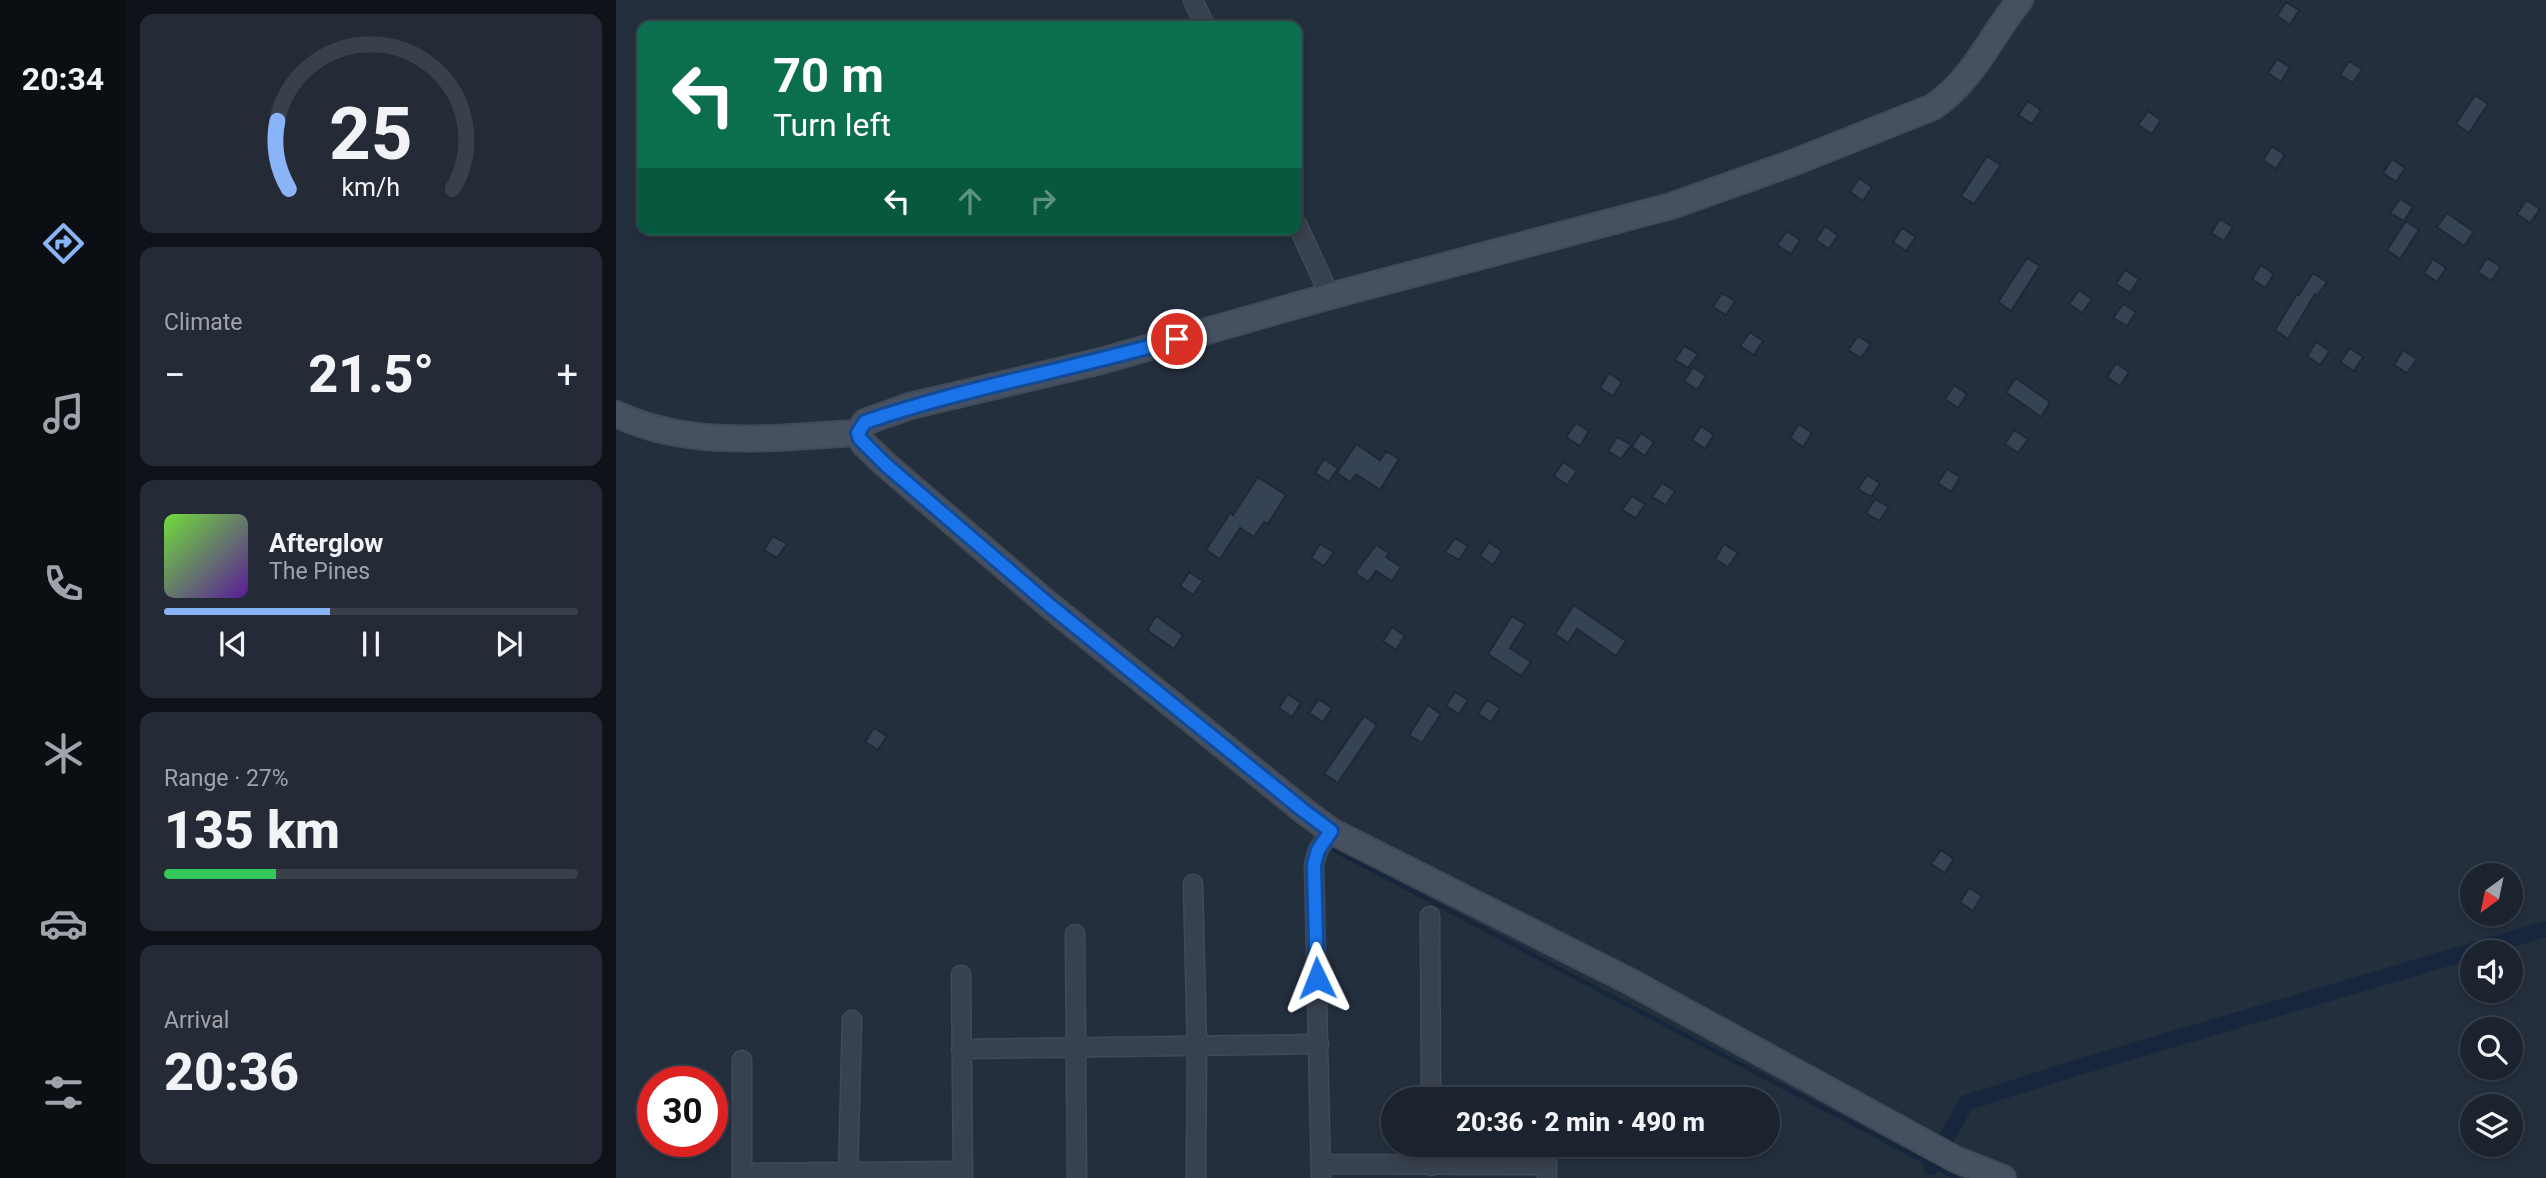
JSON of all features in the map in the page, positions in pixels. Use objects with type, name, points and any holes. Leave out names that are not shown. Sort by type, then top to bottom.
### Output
[{"type":"main road","points":[[858,433],[865,422],[911,406],[1101,361],[1330,296],[1671,206],[1772,171],[1933,107],[1953,94],[2020,0]]},
{"type":"main road","points":[[616,414],[673,432],[731,440],[858,433]]},
{"type":"main road","points":[[858,433],[864,444],[886,465],[1048,604],[1304,811],[1325,839],[1629,981],[1955,1159],[2003,1178]]},
{"type":"street","points":[[1193,0],[1203,21]]},
{"type":"street","points":[[1302,235],[1330,296]]},
{"type":"street","points":[[1325,839],[1314,865],[1321,1171],[1431,1166],[1547,1172]]},
{"type":"street","points":[[1193,884],[1197,1048],[1196,1178]]},
{"type":"street","points":[[1430,916],[1431,1087]]},
{"type":"street","points":[[1075,934],[1077,1178]]},
{"type":"street","points":[[742,1060],[742,1176],[963,1174],[961,975]]},
{"type":"street","points":[[848,1174],[852,1020]]},
{"type":"street","points":[[961,1049],[1197,1048],[1319,1044]]},
{"type":"street","points":[[1431,1157],[1431,1166]]},
{"type":"building","points":[[2286,2],[2299,10],[2290,25],[2277,16]]},
{"type":"building","points":[[2277,59],[2290,67],[2281,82],[2268,73]]},
{"type":"building","points":[[2349,61],[2362,69],[2353,83],[2340,75]]},
{"type":"building","points":[[2475,95],[2488,104],[2469,133],[2456,124]]},
{"type":"building","points":[[2028,101],[2041,110],[2032,124],[2018,115]]},
{"type":"building","points":[[2148,111],[2161,120],[2152,134],[2138,125]]},
{"type":"building","points":[[2272,146],[2285,155],[2276,169],[2263,160]]},
{"type":"building","points":[[1987,156],[2001,165],[1974,204],[1961,196]]},
{"type":"building","points":[[2392,159],[2405,168],[2396,182],[2383,173]]},
{"type":"building","points":[[1859,178],[1872,187],[1863,201],[1850,192]]},
{"type":"building","points":[[2400,199],[2413,207],[2404,221],[2390,213]]},
{"type":"building","points":[[2526,200],[2540,209],[2530,223],[2517,214]]},
{"type":"building","points":[[2447,213],[2474,232],[2464,246],[2437,227]]},
{"type":"building","points":[[2220,219],[2233,227],[2224,241],[2211,233]]},
{"type":"building","points":[[2406,221],[2419,230],[2400,259],[2387,250]]},
{"type":"building","points":[[1825,226],[1838,235],[1829,249],[1816,240]]},
{"type":"building","points":[[1902,228],[1916,237],[1906,251],[1893,242]]},
{"type":"building","points":[[1787,231],[1800,240],[1791,254],[1777,245]]},
{"type":"building","points":[[2027,258],[2040,266],[2011,311],[1998,302]]},
{"type":"building","points":[[2487,258],[2501,267],[2491,281],[2478,272]]},
{"type":"building","points":[[2433,259],[2446,268],[2437,282],[2424,273]]},
{"type":"building","points":[[2261,265],[2274,274],[2265,288],[2252,279]]},
{"type":"building","points":[[2125,270],[2139,279],[2130,293],[2116,284]]},
{"type":"building","points":[[2313,273],[2327,282],[2317,296],[2315,294],[2288,339],[2275,330]]},
{"type":"building","points":[[2079,290],[2092,299],[2082,313],[2069,304]]},
{"type":"building","points":[[1722,293],[1735,301],[1726,315],[1713,307]]},
{"type":"building","points":[[2123,304],[2136,312],[2127,326],[2113,318]]},
{"type":"building","points":[[1750,332],[1763,341],[1754,355],[1740,346]]},
{"type":"building","points":[[1858,336],[1871,344],[1861,358],[1848,350]]},
{"type":"building","points":[[2316,342],[2330,351],[2320,365],[2307,356]]},
{"type":"building","points":[[1684,346],[1698,354],[1688,368],[1675,360]]},
{"type":"building","points":[[2350,348],[2363,357],[2354,371],[2340,362]]},
{"type":"building","points":[[2403,350],[2417,359],[2407,373],[2394,365]]},
{"type":"building","points":[[2116,363],[2129,372],[2120,386],[2107,377]]},
{"type":"building","points":[[1693,367],[1706,376],[1697,390],[1684,381]]},
{"type":"building","points":[[1609,373],[1622,382],[1613,396],[1600,388]]},
{"type":"building","points":[[2016,378],[2050,402],[2041,417],[2006,392]]},
{"type":"building","points":[[1954,385],[1967,394],[1958,408],[1945,399]]},
{"type":"building","points":[[1576,423],[1589,431],[1580,446],[1566,437]]},
{"type":"building","points":[[1799,424],[1812,433],[1803,447],[1790,438]]},
{"type":"building","points":[[1701,426],[1714,435],[1705,449],[1692,440]]},
{"type":"building","points":[[2014,430],[2028,439],[2018,453],[2005,444]]},
{"type":"building","points":[[1641,433],[1654,442],[1645,456],[1632,447]]},
{"type":"building","points":[[1617,437],[1631,445],[1621,459],[1608,451]]},
{"type":"building","points":[[1356,444],[1380,460],[1386,451],[1399,459],[1380,490],[1356,474],[1350,482],[1337,473]]},
{"type":"building","points":[[1324,459],[1338,468],[1329,482],[1315,473]]},
{"type":"building","points":[[1563,462],[1577,471],[1567,485],[1554,476]]},
{"type":"building","points":[[1947,469],[1960,477],[1951,492],[1938,483]]},
{"type":"building","points":[[1867,475],[1880,483],[1871,497],[1858,489]]},
{"type":"building","points":[[1258,477],[1286,495],[1268,524],[1264,522],[1254,537],[1240,528],[1220,559],[1206,550]]},
{"type":"building","points":[[1662,483],[1675,491],[1666,505],[1652,497]]},
{"type":"building","points":[[1632,496],[1645,504],[1636,518],[1622,510]]},
{"type":"building","points":[[1875,499],[1889,507],[1879,521],[1866,513]]},
{"type":"building","points":[[773,536],[787,544],[777,558],[764,550]]},
{"type":"building","points":[[1455,538],[1468,546],[1459,560],[1445,552]]},
{"type":"building","points":[[1489,542],[1502,551],[1493,565],[1480,556]]},
{"type":"building","points":[[1320,544],[1334,552],[1324,566],[1311,558]]},
{"type":"building","points":[[1724,544],[1738,553],[1728,567],[1715,559]]},
{"type":"building","points":[[1376,545],[1389,553],[1386,557],[1401,567],[1392,581],[1376,571],[1368,582],[1355,573]]},
{"type":"building","points":[[1189,572],[1203,581],[1193,595],[1180,586]]},
{"type":"building","points":[[1574,605],[1626,641],[1616,656],[1577,629],[1568,643],[1555,634]]},
{"type":"building","points":[[1156,616],[1183,635],[1174,649],[1147,630]]},
{"type":"building","points":[[1512,616],[1525,624],[1510,648],[1531,662],[1521,676],[1488,654]]},
{"type":"building","points":[[1392,627],[1405,636],[1396,650],[1383,641]]},
{"type":"building","points":[[1455,692],[1468,700],[1459,714],[1446,706]]},
{"type":"building","points":[[1288,694],[1301,703],[1292,717],[1279,708]]},
{"type":"building","points":[[1319,699],[1332,708],[1323,722],[1309,713]]},
{"type":"building","points":[[1487,700],[1500,708],[1491,722],[1478,714]]},
{"type":"building","points":[[1428,705],[1441,714],[1422,743],[1409,735]]},
{"type":"building","points":[[1364,716],[1377,725],[1338,783],[1324,774]]},
{"type":"building","points":[[874,728],[887,736],[878,750],[865,742]]},
{"type":"building","points":[[1941,850],[1954,859],[1945,873],[1931,864]]},
{"type":"building","points":[[1969,888],[1982,896],[1973,911],[1960,902]]},
{"type":"waterway","points":[[1334,850],[1956,1178]]},
{"type":"waterway","points":[[1931,1167],[1966,1103],[2072,1069],[2546,929]]},
{"type":"route","points":[[1177,339],[1101,361],[911,406],[865,422],[858,433],[864,444],[886,465],[1048,604],[1331,831],[1318,850],[1314,865],[1317,978]]}]
